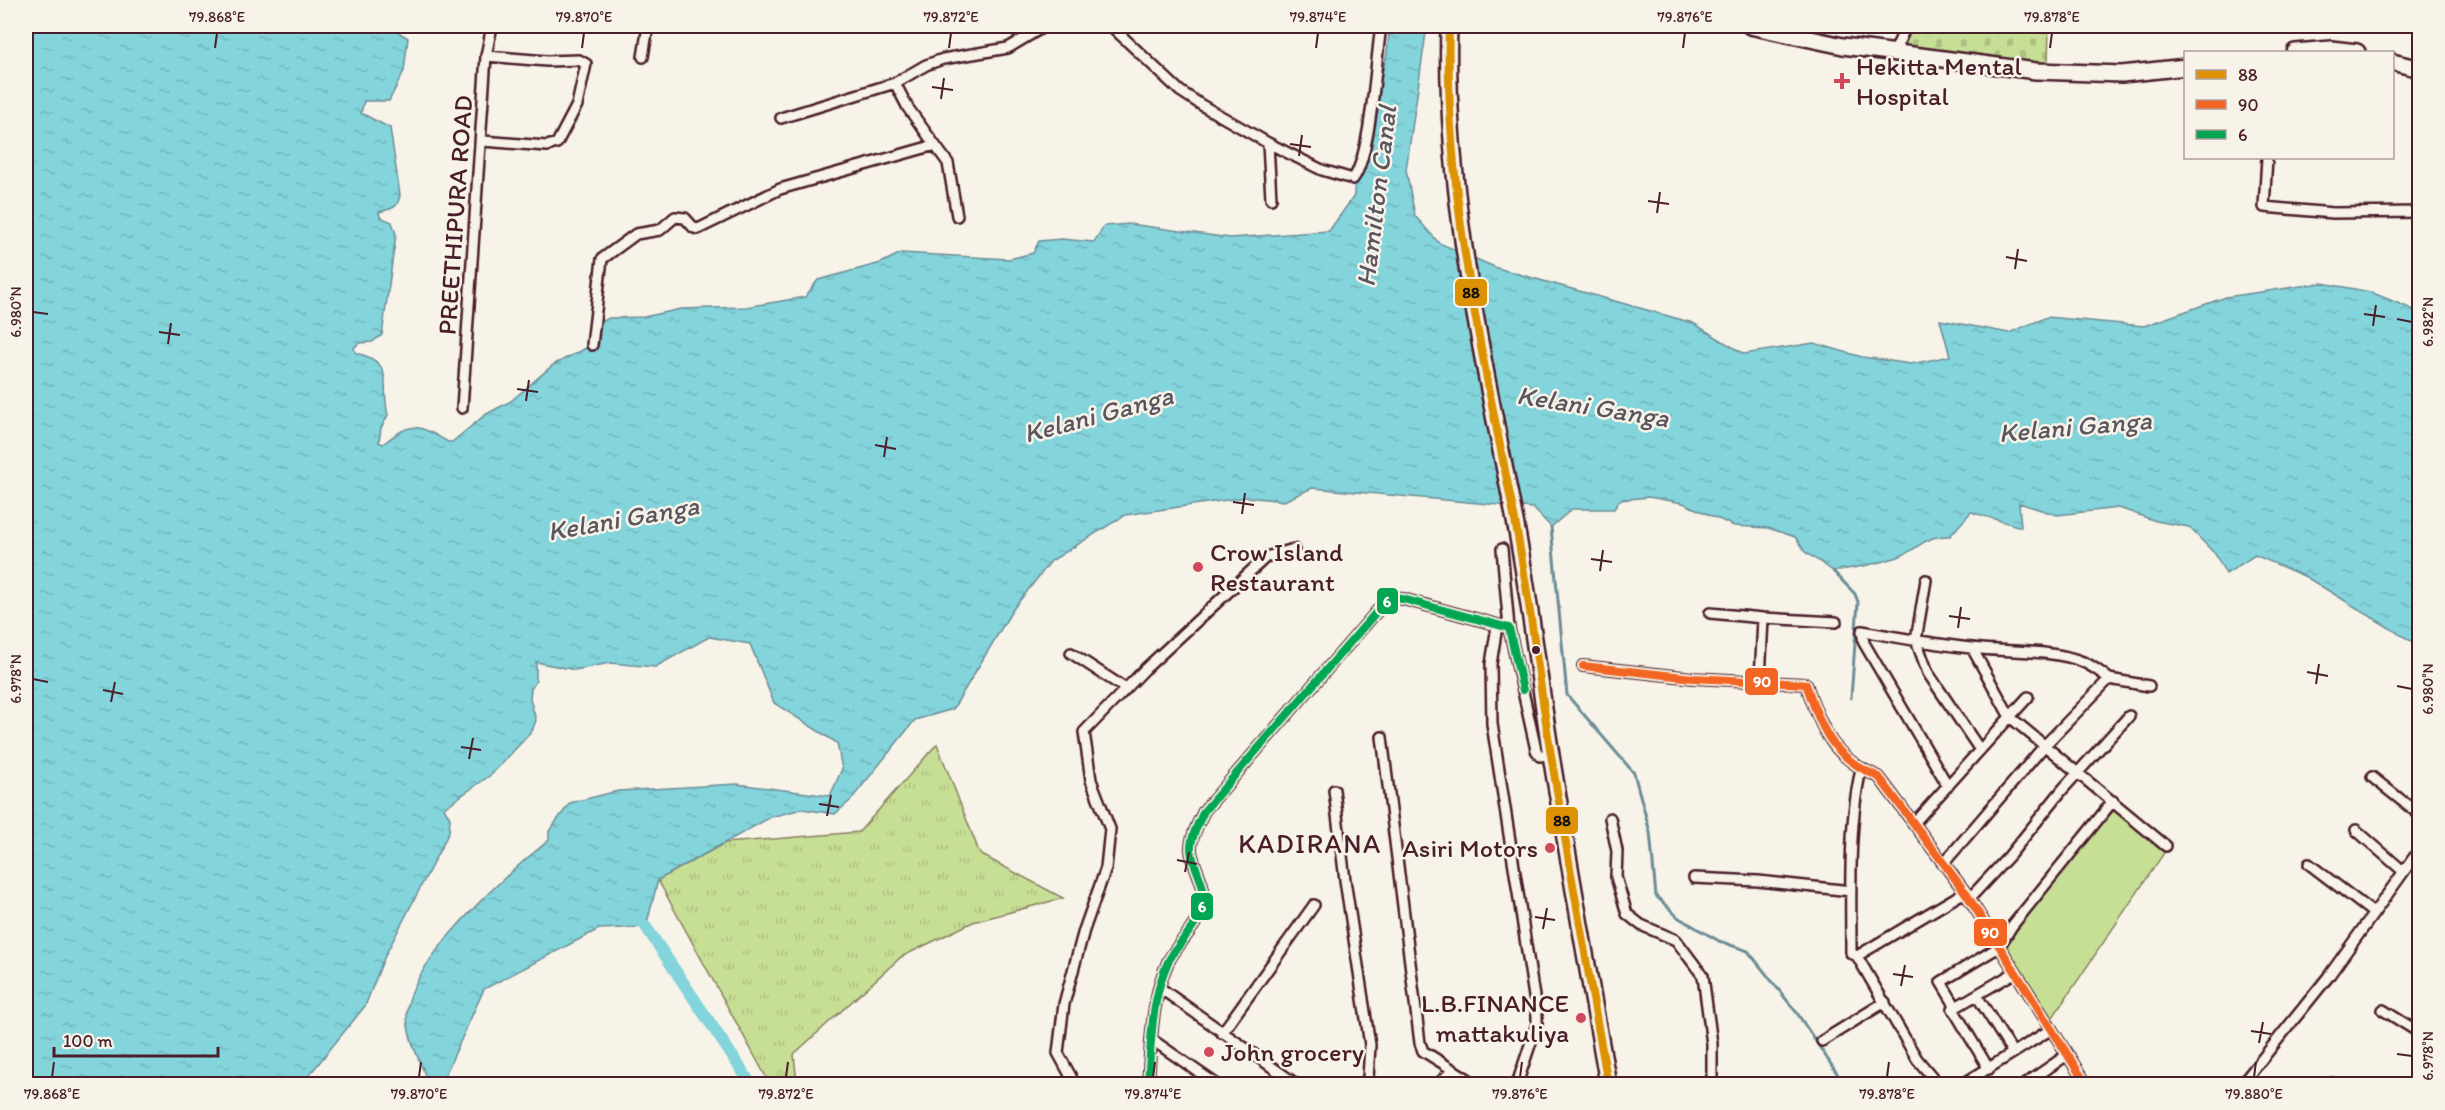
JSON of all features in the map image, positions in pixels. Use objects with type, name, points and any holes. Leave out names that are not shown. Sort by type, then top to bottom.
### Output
[{"type":"main road","points":[[1449,26],[1453,156],[1464,241],[1485,374],[1515,526],[1551,754],[1608,1084]]},
{"type":"main road","points":[[1750,26],[1894,53],[2036,71],[2122,74],[2184,67]]},
{"type":"main road","points":[[2307,51],[2331,49],[2348,51]]},
{"type":"main road","points":[[2394,62],[2420,69]]},
{"type":"street","name":"PREETHIPURA ROAD","points":[[462,408],[483,141],[486,56],[492,26]]},
{"type":"street","points":[[643,57],[648,26]]},
{"type":"street","points":[[781,118],[895,83],[920,68],[944,59],[1008,48],[1045,26]]},
{"type":"street","points":[[1111,26],[1180,91],[1268,143],[1322,170],[1353,179],[1359,168],[1364,146],[1381,26]]},
{"type":"street","points":[[1894,53],[1906,26]]},
{"type":"street","points":[[483,141],[547,146],[557,143],[577,105],[586,64],[579,60],[535,61],[486,56]]},
{"type":"street","points":[[895,83],[908,108],[951,171],[957,216]]},
{"type":"street","points":[[1268,143],[1271,199]]},
{"type":"street","points":[[592,345],[602,259],[636,234],[655,233],[675,216],[685,218],[697,229],[780,189],[935,146]]},
{"type":"street","points":[[2266,159],[2264,207],[2333,213],[2420,212]]},
{"type":"street","points":[[1075,1084],[1058,1053],[1064,1004],[1084,930],[1107,868],[1110,829],[1091,780],[1084,732],[1126,688],[1266,557],[1294,549]]},
{"type":"street","points":[[1502,549],[1509,628],[1536,750],[1540,756],[1551,754]]},
{"type":"street","points":[[1926,580],[1916,640],[1928,673],[1980,750]]},
{"type":"street","points":[[1148,1084],[1151,1039],[1160,988],[1168,962],[1200,916],[1203,903],[1204,892],[1191,848],[1204,811],[1385,602],[1394,598],[1403,599],[1509,628]]},
{"type":"street","points":[[1710,613],[1836,622]]},
{"type":"street","points":[[1760,680],[1763,618]]},
{"type":"street","points":[[1497,626],[1491,664],[1492,724],[1537,1016],[1537,1024],[1517,1084]]},
{"type":"street","points":[[1948,786],[1864,643],[1862,632],[1972,648],[2050,655],[2084,662],[2094,670],[2104,672],[2109,679],[2149,686]]},
{"type":"street","points":[[1972,648],[2010,717],[2166,846]]},
{"type":"street","points":[[1071,653],[1126,688]]},
{"type":"street","points":[[1583,666],[1683,677],[1806,684],[1822,730],[1841,755],[1861,770],[1879,777],[1944,863],[1967,895],[2083,1084]]},
{"type":"street","points":[[1944,863],[2045,745],[2109,679]]},
{"type":"street","points":[[1913,824],[2028,697]]},
{"type":"street","points":[[1857,956],[1967,895],[2009,856],[2129,716]]},
{"type":"street","points":[[1382,736],[1420,1043],[1423,1051],[1476,1084]]},
{"type":"street","points":[[1861,770],[1857,787],[1851,891],[1851,953],[1857,956],[1917,1059],[1938,1084]]},
{"type":"street","points":[[2372,777],[2418,810]]},
{"type":"street","points":[[1334,790],[1370,1045],[1368,1079],[1362,1084]]},
{"type":"street","points":[[1956,1007],[1941,982],[1999,947],[2012,926],[2113,801]]},
{"type":"street","points":[[1610,818],[1617,851],[1616,877],[1627,914],[1641,925],[1676,940],[1703,976],[1712,1044],[1712,1084]]},
{"type":"street","points":[[2356,831],[2403,871]]},
{"type":"street","points":[[2242,1084],[2328,977],[2372,912],[2420,849]]},
{"type":"street","points":[[2309,864],[2372,912]]},
{"type":"street","points":[[1694,878],[1758,880],[1851,891]]},
{"type":"street","points":[[1222,1033],[1314,905]]},
{"type":"street","points":[[1989,1069],[1953,1009],[2014,973]]},
{"type":"street","points":[[1160,988],[1296,1084]]},
{"type":"street","points":[[1977,996],[2013,1053]]},
{"type":"street","points":[[1822,1041],[1885,1002]]},
{"type":"street","points":[[2383,1010],[2420,1033]]},
{"type":"street","points":[[1963,1084],[2050,1030]]},
{"type":"street","points":[[1151,1039],[1216,1084]]},
{"type":"street","points":[[2018,1084],[2022,1082],[2024,1084],[2067,1055]]},
{"type":"street","points":[[1438,1084],[1453,1070]]},
{"type":"green space","points":[[1913,26],[2049,26],[2048,63],[1904,48]]},
{"type":"green space","points":[[937,744],[980,854],[1063,898],[973,922],[901,957],[794,1054],[797,1084],[770,1084],[658,880],[725,843],[859,832]]},
{"type":"green space","points":[[2114,807],[2166,850],[2051,1020],[2000,943]]},
{"type":"water","points":[[26,26],[388,26],[408,38],[404,71],[389,101],[364,101],[361,113],[390,128],[400,195],[395,206],[379,212],[380,217],[392,222],[396,234],[382,335],[372,342],[359,343],[354,348],[356,353],[369,357],[382,369],[388,415],[381,428],[379,442],[383,444],[401,431],[415,428],[429,431],[452,442],[485,415],[511,401],[553,365],[592,345],[596,325],[609,318],[644,317],[681,309],[746,307],[805,297],[818,280],[881,263],[901,253],[1009,259],[1033,253],[1039,241],[1061,239],[1094,242],[1104,226],[1130,224],[1230,238],[1329,231],[1354,196],[1355,160],[1386,59],[1390,26],[1427,26],[1406,170],[1415,216],[1439,243],[1497,268],[1693,323],[1744,354],[1814,343],[1862,357],[1911,364],[1950,356],[1940,320],[2009,333],[2047,317],[2144,326],[2226,297],[2322,283],[2371,292],[2419,312],[2419,646],[2306,577],[2255,555],[2226,574],[2215,554],[2189,527],[2156,521],[2119,508],[2057,515],[2019,503],[2021,527],[1971,512],[1950,536],[1928,540],[1905,554],[1890,559],[1833,571],[1805,552],[1795,537],[1768,528],[1734,526],[1683,503],[1648,497],[1620,500],[1614,509],[1572,509],[1551,527],[1533,508],[1312,488],[1284,501],[1247,497],[1125,515],[1051,561],[1013,609],[953,709],[915,720],[850,801],[835,814],[802,809],[771,817],[658,880],[646,927],[599,929],[484,989],[441,1084],[429,1084],[412,1041],[407,1015],[412,994],[424,970],[463,919],[510,873],[549,840],[549,831],[570,803],[618,791],[737,784],[830,796],[842,769],[837,743],[774,703],[750,644],[709,637],[655,667],[610,663],[575,670],[536,662],[536,681],[531,689],[530,699],[536,720],[532,731],[492,774],[444,808],[450,818],[449,832],[384,958],[365,1006],[302,1084],[26,1084]]},
{"type":"waterway","points":[[1551,527],[1567,695],[1634,773],[1650,832],[1656,896],[1679,918],[1719,941],[1748,951],[1797,1013],[1844,1084]]},
{"type":"waterway","points":[[1833,571],[1855,594],[1858,602],[1851,698]]},
{"type":"waterway","points":[[646,927],[751,1084]]},
{"type":"transit line","name":"88","points":[[1449,26],[1449,89],[1453,152],[1469,278],[1516,526],[1551,755],[1608,1084]]},
{"type":"transit line","name":"6","points":[[1148,1084],[1153,1022],[1162,976],[1172,955],[1193,927],[1203,903],[1203,890],[1192,857],[1191,845],[1204,811],[1385,602],[1394,598],[1403,599],[1509,628],[1523,690]]},
{"type":"transit line","name":"90","points":[[1583,666],[1693,678],[1806,684],[1817,715],[1830,740],[1850,760],[1879,777],[1965,892],[2086,1084]]},
{"type":"place","name":"Hekitta Mental Hospital","points":[[1842,81]]},
{"type":"place","name":"Crow Island Restaurant","points":[[1198,567]]},
{"type":"place","name":"Asiri Motors","points":[[1550,848]]},
{"type":"place","name":"L.B.FINANCE mattakuliya","points":[[1581,1018]]},
{"type":"place","name":"John grocery","points":[[1209,1052]]},
{"type":"district","name":"KADIRANA","points":[[1310,843]]},
{"type":"water label","name":"Hamilton Canal","points":[[1376,196]]},
{"type":"water label","name":"Kelani Ganga","points":[[1593,406]]},
{"type":"water label","name":"Kelani Ganga","points":[[1098,414]]},
{"type":"water label","name":"Kelani Ganga","points":[[2075,426]]},
{"type":"water label","name":"Kelani Ganga","points":[[623,518]]}]
